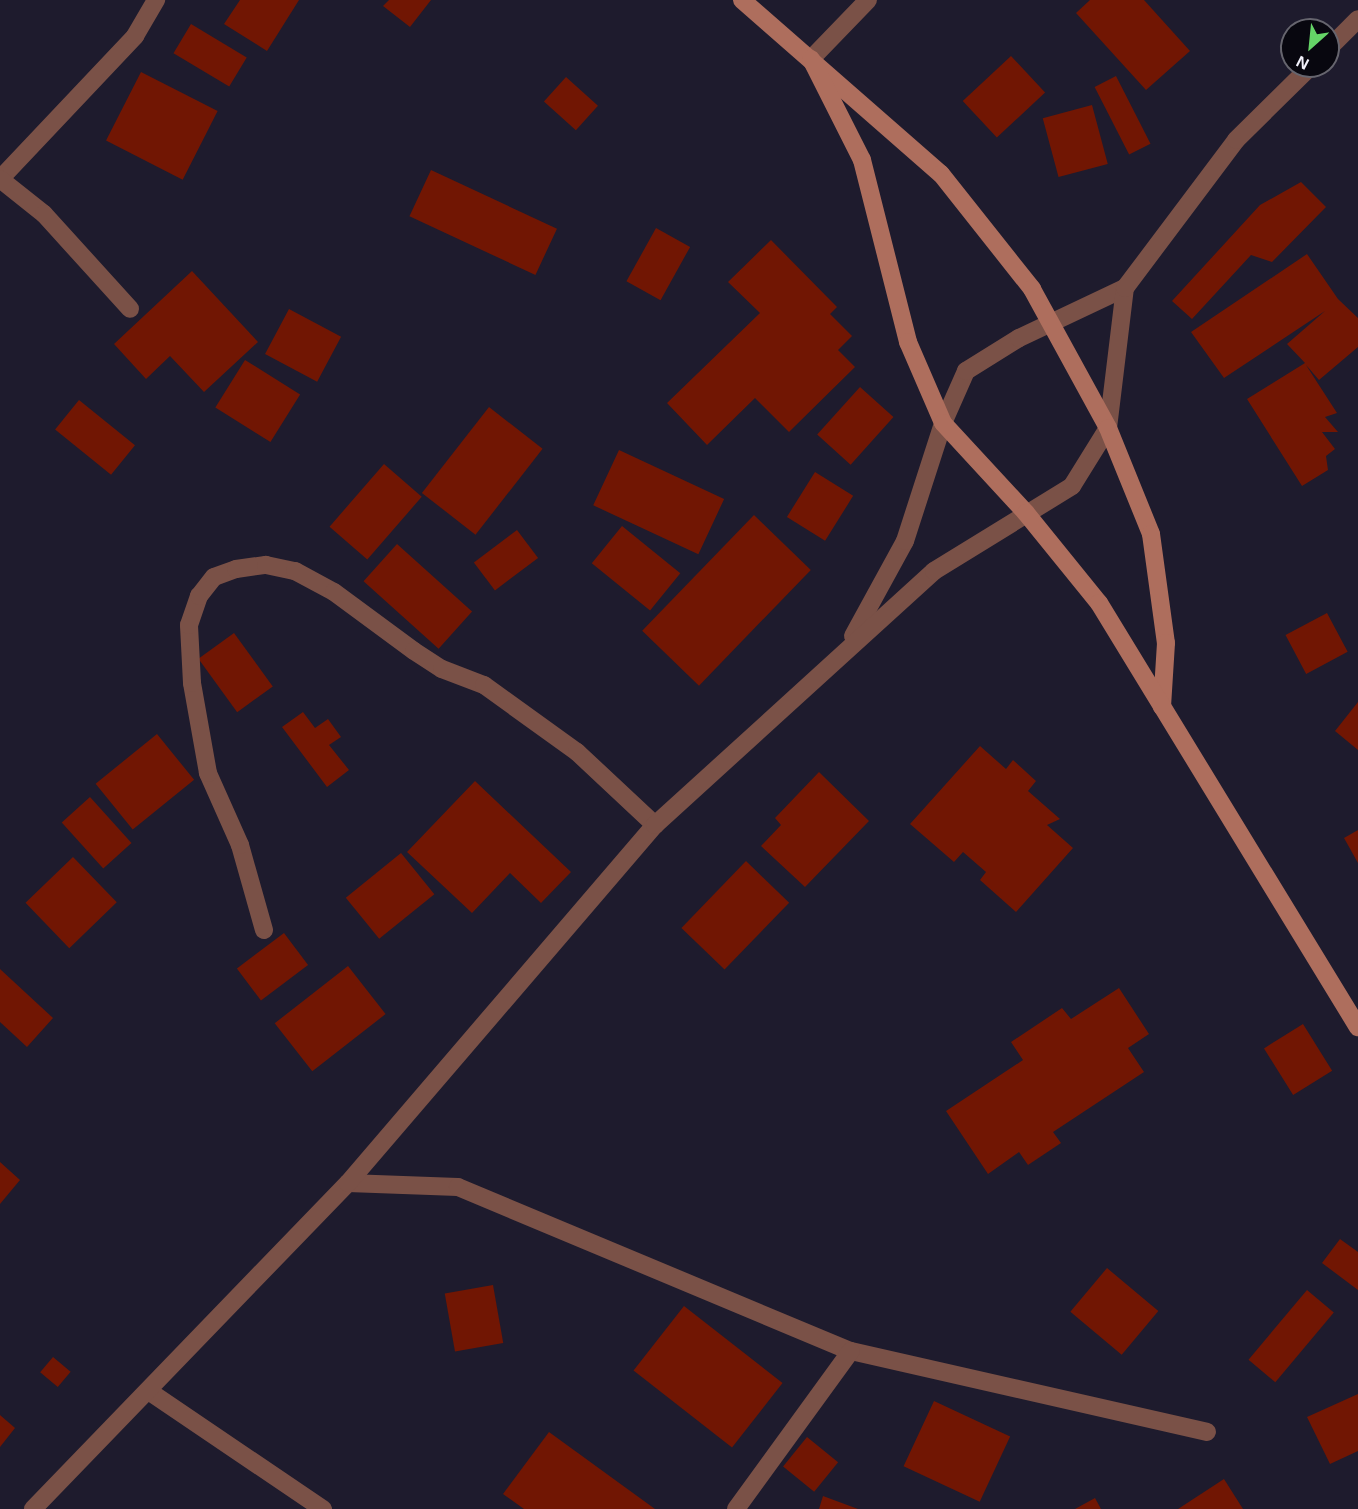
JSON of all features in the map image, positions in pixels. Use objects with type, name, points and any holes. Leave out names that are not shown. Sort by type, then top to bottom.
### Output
[{"type":"main road","points":[[742,0],[942,174],[1032,289],[1108,428],[1151,534],[1166,643],[1162,707]]},
{"type":"main road","points":[[811,59],[862,160],[908,342],[943,423],[1026,513],[1099,603],[1358,1027]]},
{"type":"street","points":[[130,309],[44,214],[0,179],[135,36],[156,0]]},
{"type":"street","points":[[811,59],[868,0]]},
{"type":"street","points":[[1340,37],[1358,20]]},
{"type":"street","points":[[847,646],[905,541],[943,423],[966,370],[1051,323],[1125,288],[1236,140],[1299,78]]},
{"type":"street","points":[[33,1509],[150,1392],[348,1183],[656,825],[847,646],[934,571],[1072,486],[1108,428],[1125,288]]},
{"type":"street","points":[[264,930],[240,845],[208,773],[192,683],[189,625],[199,596],[214,577],[236,569],[266,565],[295,571],[334,592],[414,651],[442,669],[483,685],[577,752],[656,825]]},
{"type":"street","points":[[348,1183],[458,1187],[851,1351],[1207,1432]]},
{"type":"street","points":[[735,1509],[851,1351]]},
{"type":"street","points":[[150,1392],[323,1509]]},
{"type":"building","points":[[240,0],[299,0],[267,51],[224,24]]},
{"type":"building","points":[[389,0],[431,0],[410,27],[383,6]]},
{"type":"building","points":[[1090,0],[1144,0],[1190,51],[1146,90],[1076,13]]},
{"type":"building","points":[[191,24],[247,57],[229,87],[173,53]]},
{"type":"building","points":[[1011,56],[1045,93],[997,138],[963,101]]},
{"type":"building","points":[[141,72],[218,111],[183,180],[106,141]]},
{"type":"building","points":[[1116,76],[1151,144],[1129,155],[1095,87]]},
{"type":"building","points":[[566,77],[598,106],[576,130],[544,102]]},
{"type":"building","points":[[1092,105],[1108,164],[1059,177],[1043,118]]},
{"type":"building","points":[[431,170],[557,229],[535,275],[409,216]]},
{"type":"building","points":[[1301,182],[1326,207],[1272,262],[1251,255],[1192,319],[1172,301],[1260,205]]},
{"type":"building","points":[[656,228],[690,247],[661,300],[626,281]]},
{"type":"building","points":[[771,240],[837,307],[830,314],[852,336],[838,350],[855,367],[789,432],[755,398],[707,445],[667,403],[760,313],[728,282]]},
{"type":"building","points":[[1307,254],[1338,299],[1358,318],[1358,347],[1319,380],[1306,365],[1337,413],[1325,417],[1338,432],[1322,432],[1335,449],[1326,456],[1328,470],[1302,486],[1247,399],[1305,363],[1287,344],[1325,311],[1224,378],[1191,332]]},
{"type":"building","points":[[192,271],[258,342],[204,392],[170,356],[146,379],[114,344]]},
{"type":"building","points":[[289,309],[341,337],[317,382],[265,354]]},
{"type":"building","points":[[245,360],[300,394],[270,442],[215,407]]},
{"type":"building","points":[[860,387],[893,417],[851,465],[817,435]]},
{"type":"building","points":[[79,400],[135,445],[111,475],[55,430]]},
{"type":"building","points":[[489,407],[543,449],[475,535],[422,493]]},
{"type":"building","points":[[619,450],[724,499],[698,554],[593,505]]},
{"type":"building","points":[[384,464],[422,497],[367,559],[330,527]]},
{"type":"building","points":[[815,472],[853,496],[825,541],[787,517]]},
{"type":"building","points":[[754,515],[811,570],[699,686],[642,631]]},
{"type":"building","points":[[622,526],[680,573],[650,611],[592,563]]},
{"type":"building","points":[[517,530],[538,558],[495,590],[474,562]]},
{"type":"building","points":[[397,544],[472,612],[439,649],[364,581]]},
{"type":"building","points":[[1327,613],[1348,652],[1306,674],[1286,635]]},
{"type":"building","points":[[234,633],[273,686],[237,712],[198,659]]},
{"type":"building","points":[[1358,702],[1358,750],[1335,731]]},
{"type":"building","points":[[303,712],[315,728],[328,719],[341,737],[329,745],[349,770],[327,787],[282,727]]},
{"type":"building","points":[[157,734],[194,780],[133,830],[96,784]]},
{"type":"building","points":[[980,746],[1006,769],[1013,760],[1036,781],[1028,791],[1060,819],[1047,825],[1073,848],[1016,912],[980,880],[986,872],[963,852],[954,862],[910,824]]},
{"type":"building","points":[[819,772],[869,821],[805,887],[761,846],[781,825],[775,818]]},
{"type":"building","points":[[475,781],[571,872],[541,903],[510,873],[472,913],[407,852]]},
{"type":"building","points":[[90,797],[131,843],[103,869],[62,822]]},
{"type":"building","points":[[1358,830],[1358,863],[1344,838]]},
{"type":"building","points":[[401,853],[434,894],[379,939],[346,898]]},
{"type":"building","points":[[73,857],[117,902],[69,948],[26,903]]},
{"type":"building","points":[[746,861],[789,903],[725,970],[681,928]]},
{"type":"building","points":[[284,933],[308,965],[261,1000],[237,969]]},
{"type":"building","points":[[348,966],[386,1014],[312,1071],[275,1023]]},
{"type":"building","points":[[0,969],[53,1018],[27,1047],[0,1022]]},
{"type":"building","points":[[1119,988],[1149,1034],[1128,1048],[1144,1072],[1053,1132],[1061,1143],[1028,1165],[1019,1152],[988,1174],[946,1111],[1023,1060],[1011,1042],[1062,1008],[1071,1019]]},
{"type":"building","points":[[1303,1024],[1332,1071],[1293,1095],[1264,1048]]},
{"type":"building","points":[[0,1162],[20,1180],[0,1204]]},
{"type":"building","points":[[1340,1239],[1358,1252],[1358,1290],[1322,1263]]},
{"type":"building","points":[[1107,1268],[1158,1311],[1122,1355],[1070,1312]]},
{"type":"building","points":[[493,1285],[503,1343],[455,1352],[445,1294]]},
{"type":"building","points":[[1307,1290],[1334,1312],[1275,1382],[1249,1360]]},
{"type":"building","points":[[684,1306],[783,1383],[732,1448],[634,1371]]},
{"type":"building","points":[[53,1357],[71,1372],[58,1387],[40,1372]]},
{"type":"building","points":[[1358,1394],[1358,1451],[1330,1464],[1307,1417]]},
{"type":"building","points":[[934,1401],[1010,1436],[980,1502],[904,1466]]},
{"type":"building","points":[[0,1415],[15,1428],[0,1447]]},
{"type":"building","points":[[549,1432],[655,1509],[524,1509],[503,1494]]},
{"type":"building","points":[[807,1437],[838,1462],[814,1492],[783,1467]]},
{"type":"building","points":[[1224,1479],[1243,1509],[1178,1509]]},
{"type":"building","points":[[823,1496],[858,1509],[819,1509]]},
{"type":"building","points":[[1095,1498],[1101,1509],[1075,1509]]}]
